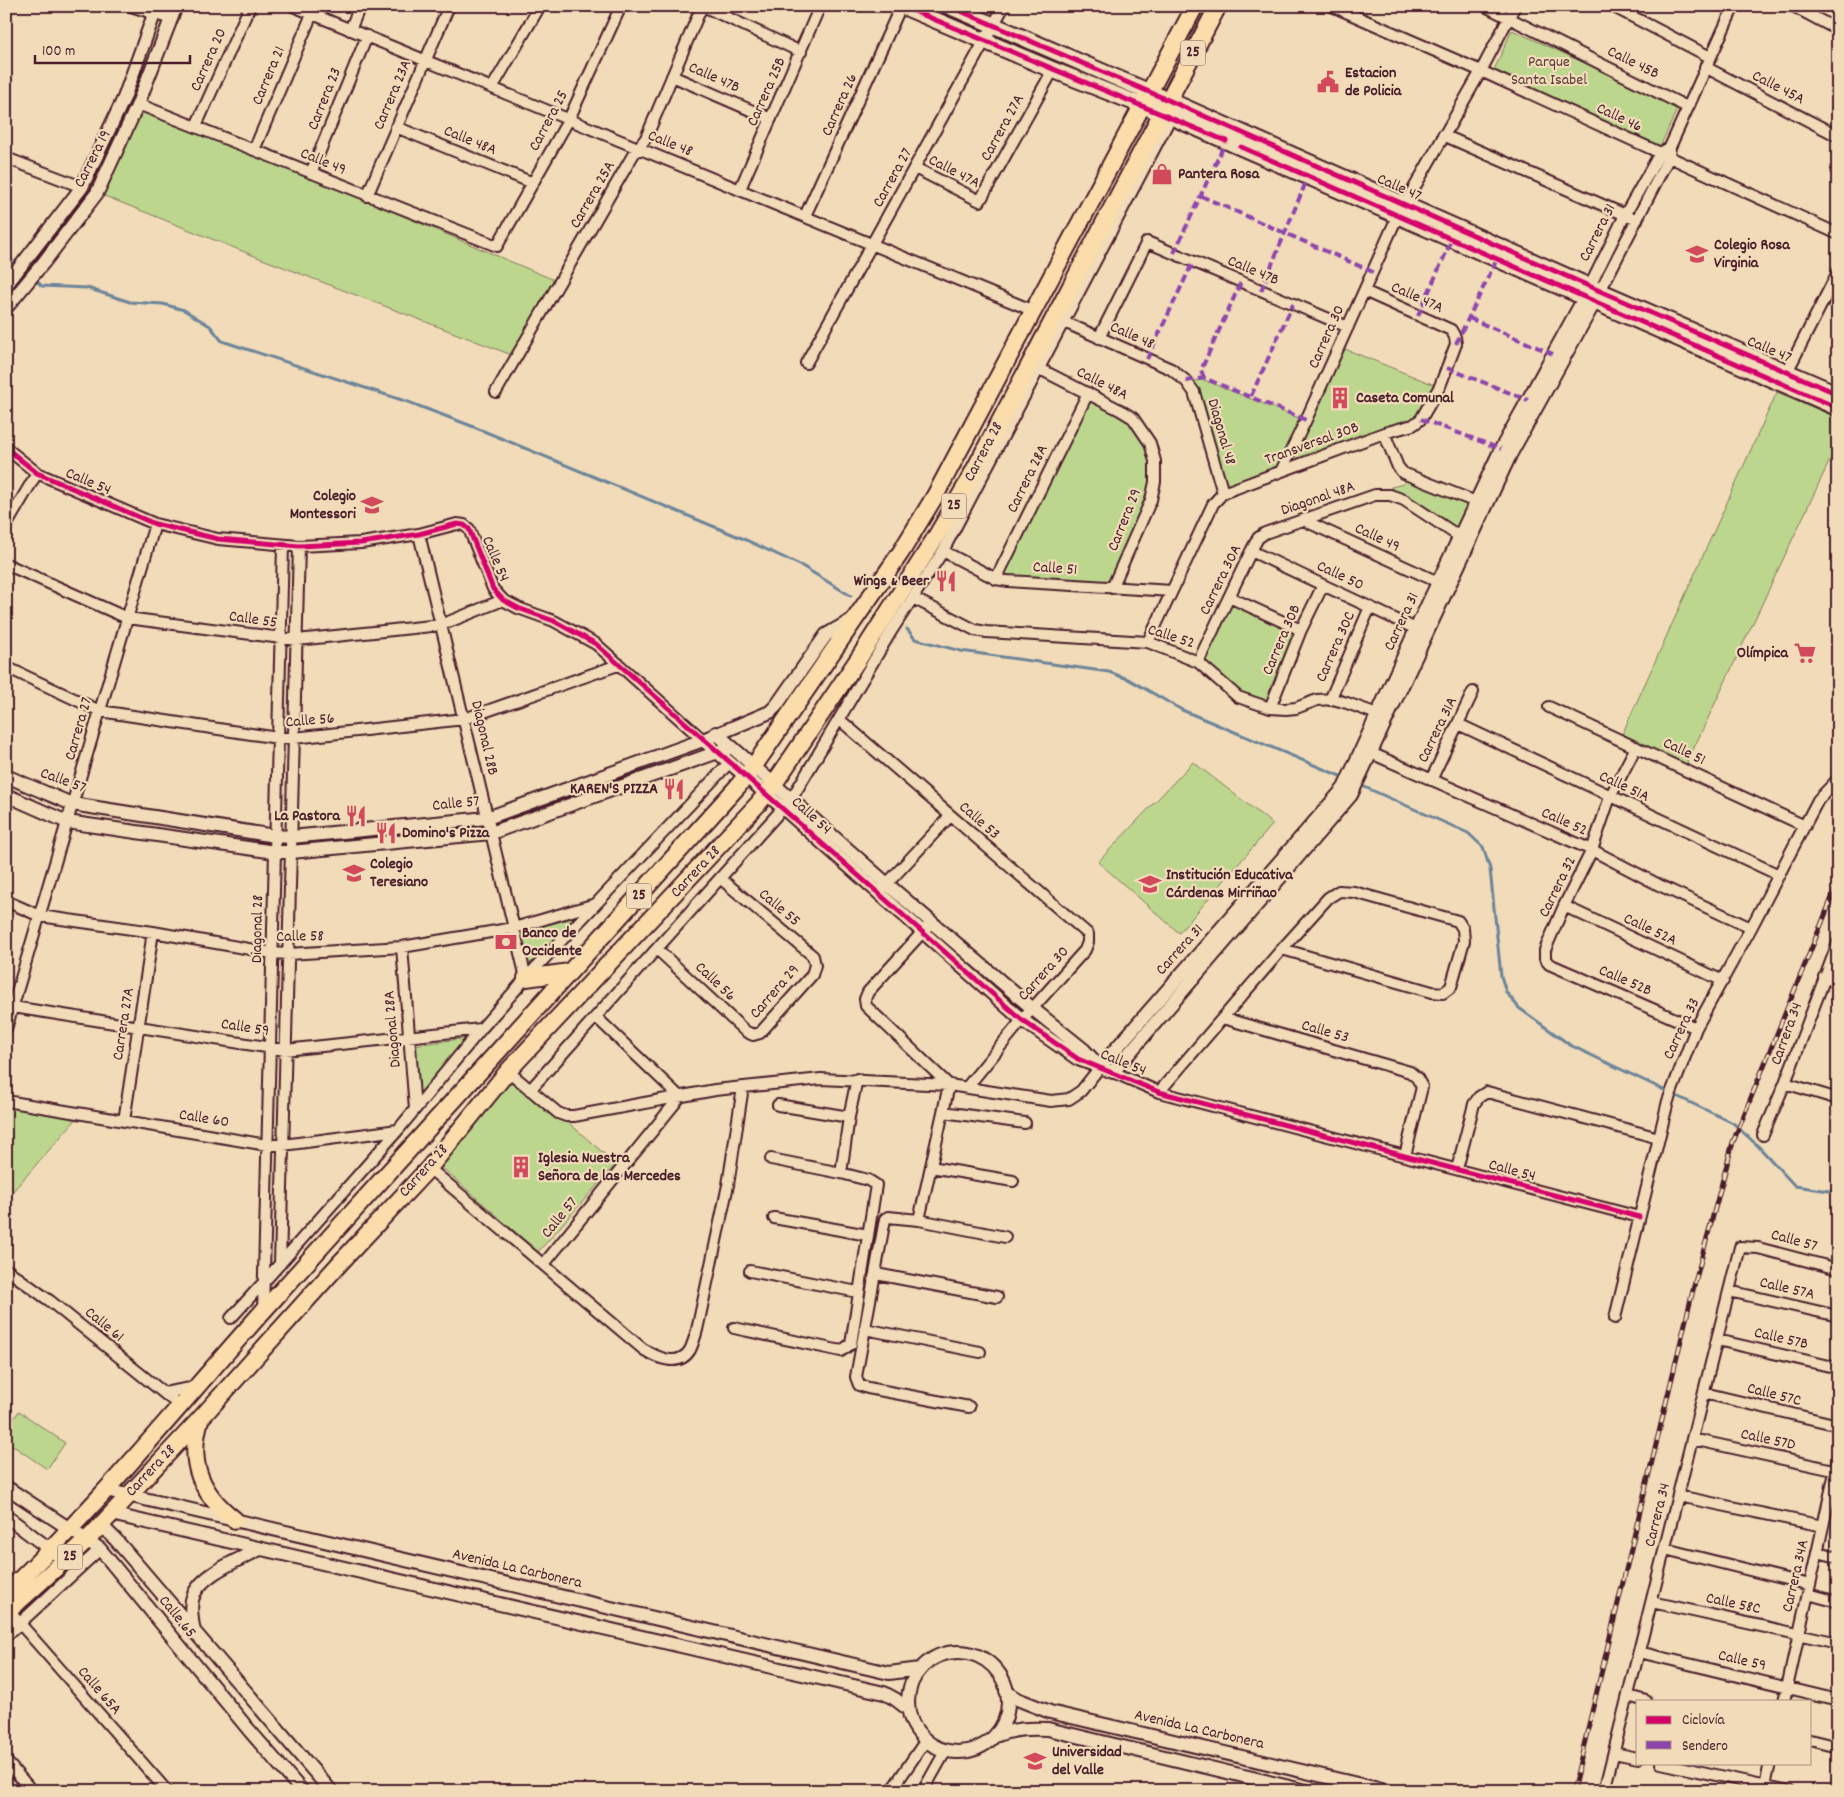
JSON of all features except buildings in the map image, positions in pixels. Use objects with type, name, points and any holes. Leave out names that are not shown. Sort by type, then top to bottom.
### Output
[{"type":"main road","name":"Calle 47","points":[[901,6],[1053,70],[1146,99]]},
{"type":"main road","name":"Calle 47","points":[[949,6],[1167,110],[1402,210],[1838,408]]},
{"type":"main road","name":"Carrera 28","points":[[6,1593],[70,1530],[263,1312],[750,771],[902,552],[935,496],[1195,6]]},
{"type":"main road","name":"Carrera 28","points":[[12,1616],[66,1561],[94,1545],[106,1520],[128,1495],[200,1419],[340,1263],[429,1168],[508,1071],[705,862],[771,789],[934,540],[967,484],[1167,110],[1218,6]]},
{"type":"main road","name":"Calle 47","points":[[1592,295],[1838,394]]},
{"type":"main road","points":[[1040,347],[1055,340]]},
{"type":"main road","points":[[526,978],[570,972]]},
{"type":"main road","points":[[200,1419],[195,1444],[197,1470],[216,1504],[235,1520]]},
{"type":"street","points":[[131,6],[156,10],[170,19]]},
{"type":"street","name":"Carrera 19","points":[[6,308],[97,193],[138,104],[176,6]]},
{"type":"street","name":"Carrera 20","points":[[196,126],[250,6]]},
{"type":"street","name":"Calle 48","points":[[293,6],[873,243],[1034,311]]},
{"type":"street","points":[[350,30],[360,6]]},
{"type":"street","name":"Carrera 23A","points":[[367,196],[424,60],[449,6]]},
{"type":"street","points":[[492,88],[540,6]]},
{"type":"street","name":"Carrera 25","points":[[497,246],[569,119],[620,6]]},
{"type":"street","points":[[703,6],[801,52]]},
{"type":"street","name":"Carrera 25A","points":[[496,392],[633,156],[646,138],[703,6]]},
{"type":"street","name":"Carrera 25B","points":[[740,189],[820,6]]},
{"type":"street","name":"Carrera 26","points":[[806,216],[901,6]]},
{"type":"street","name":"Carrera 27","points":[[806,363],[986,42],[1004,6]]},
{"type":"street","name":"Calle 46","points":[[1332,6],[1666,152],[1838,234]]},
{"type":"street","name":"Calle 45B","points":[[1485,6],[1687,107]]},
{"type":"street","name":"Carrera 30","points":[[1281,471],[1402,210],[1481,71],[1515,6]]},
{"type":"street","points":[[1612,6],[1710,57]]},
{"type":"street","name":"Carrera 31","points":[[1113,1072],[1344,802],[1357,769],[1510,455],[1538,393],[1592,295],[1637,220],[1666,152],[1734,6]]},
{"type":"street","points":[[1793,6],[1838,30]]},
{"type":"street","name":"Carrera 19","points":[[6,285],[32,254],[82,187],[124,98],[156,10]]},
{"type":"street","name":"Carrera 21","points":[[254,150],[312,14]]},
{"type":"street","name":"Carrera 23","points":[[310,173],[367,36]]},
{"type":"street","name":"Calle 45A","points":[[1705,67],[1838,136]]},
{"type":"street","name":"Carrera 27A","points":[[980,201],[1053,70]]},
{"type":"street","name":"Calle 47B","points":[[672,76],[771,119]]},
{"type":"street","name":"Calle 49","points":[[138,104],[497,246]]},
{"type":"street","name":"Carrera 28","points":[[530,1090],[658,950],[788,803],[840,720],[892,630],[943,551],[1055,340],[1167,110]]},
{"type":"street","name":"Calle 48A","points":[[396,127],[533,183]]},
{"type":"street","points":[[1443,135],[1637,220]]},
{"type":"street","name":"Carrera 31","points":[[1592,295],[1625,215],[1666,152]]},
{"type":"street","points":[[6,158],[82,187]]},
{"type":"street","name":"Calle 47A","points":[[915,168],[980,201]]},
{"type":"street","name":"Calle 47B","points":[[1099,338],[1147,242],[1348,327]]},
{"type":"street","points":[[1787,372],[1838,272]]},
{"type":"street","name":"Calle 47A","points":[[1364,291],[1451,330],[1455,337],[1456,344],[1440,386],[1420,419],[1413,424]]},
{"type":"street","name":"Calle 48","points":[[1064,322],[1170,369],[1186,381]]},
{"type":"street","name":"Calle 48A","points":[[1040,369],[1133,418],[1150,443],[1155,461]]},
{"type":"street","name":"Diagonal 48","points":[[1186,381],[1194,392],[1223,493]]},
{"type":"street","name":"Carrera 28A","points":[[996,579],[1088,393]]},
{"type":"street","name":"Carrera 31","points":[[1366,751],[1377,714],[1501,449],[1538,393]]},
{"type":"street","name":"Transversal 30B","points":[[1223,493],[1413,424]]},
{"type":"street","points":[[1384,433],[1398,468],[1404,473],[1476,502]]},
{"type":"street","name":"Calle 54","points":[[6,448],[37,474],[155,524],[218,539],[283,546],[361,543],[419,534],[457,524],[464,525],[469,529],[493,589],[503,600],[518,608],[554,621],[596,644],[703,740],[730,762],[750,771]]},
{"type":"street","name":"Carrera 29","points":[[1112,588],[1151,500],[1156,482],[1155,461]]},
{"type":"street","points":[[6,526],[37,474]]},
{"type":"street","points":[[1148,642],[1213,504],[1223,493]]},
{"type":"street","name":"Diagonal 48A","points":[[1258,538],[1266,532],[1375,495],[1390,495],[1404,500],[1460,537]]},
{"type":"street","name":"Calle 49","points":[[1303,520],[1438,582]]},
{"type":"street","name":"Carrera 27","points":[[6,1029],[10,1006],[40,916],[155,524]]},
{"type":"street","name":"Diagonal 28B","points":[[419,534],[526,978]]},
{"type":"street","name":"Carrera 30A","points":[[1198,662],[1258,538]]},
{"type":"street","name":"Diagonal 28","points":[[263,1312],[283,546]]},
{"type":"street","name":"Diagonal 28","points":[[280,1264],[299,546]]},
{"type":"street","name":"Calle 51","points":[[943,551],[996,579],[1172,591]]},
{"type":"street","name":"Calle 50","points":[[1251,551],[1416,629]]},
{"type":"street","name":"Calle 55","points":[[6,564],[127,618],[280,639],[297,640],[441,625],[503,600]]},
{"type":"street","name":"Carrera 30B","points":[[1270,708],[1301,630],[1323,585]]},
{"type":"street","points":[[1229,597],[1301,630]]},
{"type":"street","name":"Calle 52","points":[[914,598],[975,630],[1148,642],[1198,662],[1238,697],[1270,708],[1296,708],[1317,700],[1330,700],[1347,702],[1377,714]]},
{"type":"street","name":"Carrera 30C","points":[[1330,700],[1370,607]]},
{"type":"street","name":"Calle 57","points":[[6,776],[72,804],[275,836],[291,837],[487,818],[703,740],[770,712],[826,635],[855,619]]},
{"type":"street","name":"Calle 56","points":[[6,667],[100,711],[278,738],[294,738],[464,719],[618,664]]},
{"type":"street","name":"Carrera 31A","points":[[1431,780],[1473,692]]},
{"type":"street","name":"Calle 51","points":[[1549,707],[1805,826]]},
{"type":"street","name":"Calle 53","points":[[840,720],[1088,934],[1085,950]]},
{"type":"street","name":"Calle 51A","points":[[1458,724],[1779,875]]},
{"type":"street","name":"Calle 54","points":[[716,733],[732,747],[750,771],[927,927],[1022,1020],[1078,1059],[1159,1092],[1640,1217]]},
{"type":"street","name":"Calle 57","points":[[6,795],[67,822],[275,852],[291,852],[491,833],[732,747]]},
{"type":"street","name":"Carrera 32","points":[[1545,959],[1545,950],[1564,906],[1592,850],[1610,797],[1636,747]]},
{"type":"street","name":"Calle 52","points":[[1366,751],[1592,850],[1659,885],[1751,928]]},
{"type":"street","points":[[231,1318],[398,1130],[481,1029],[526,978],[730,762]]},
{"type":"street","name":"Carrera 33","points":[[1615,1318],[1668,1101],[1696,1028],[1723,981],[1818,800],[1838,779]]},
{"type":"street","name":"Carrera 31","points":[[1100,1067],[1348,789]]},
{"type":"street","points":[[883,888],[950,816]]},
{"type":"street","name":"Calle 55","points":[[720,878],[813,956],[815,965]]},
{"type":"street","points":[[1159,1092],[1282,949],[1328,898],[1339,892],[1354,892],[1458,921],[1463,929],[1464,941],[1450,987],[1443,993],[1432,992],[1282,949]]},
{"type":"street","name":"Calle 58","points":[[6,901],[40,916],[288,954],[402,947],[514,928],[595,904]]},
{"type":"street","name":"Calle 52A","points":[[1564,906],[1723,981]]},
{"type":"street","points":[[927,927],[868,992],[865,999],[866,1006],[949,1085]]},
{"type":"street","name":"Calle 54","points":[[927,927],[1033,1008],[1084,1050],[1100,1067]]},
{"type":"street","name":"Carrera 27A","points":[[124,1121],[153,932]]},
{"type":"street","name":"Carrera 34","points":[[1764,1135],[1838,943]]},
{"type":"street","name":"Diagonal 28A","points":[[402,947],[415,1110]]},
{"type":"street","name":"Calle 56","points":[[658,950],[745,1031],[753,1034]]},
{"type":"street","name":"Carrera 30","points":[[967,1087],[1022,1020],[1085,950]]},
{"type":"street","name":"Calle 52B","points":[[1545,959],[1549,964],[1696,1028]]},
{"type":"street","name":"Carrera 29","points":[[753,1034],[760,1033],[812,974],[815,965]]},
{"type":"street","points":[[1824,977],[1838,983]]},
{"type":"street","name":"Calle 59","points":[[10,1006],[286,1050],[481,1029]]},
{"type":"street","points":[[596,1017],[680,1097]]},
{"type":"street","name":"Calle 53","points":[[1223,1018],[1410,1072],[1417,1078],[1422,1087],[1405,1156]]},
{"type":"street","points":[[508,1071],[558,1113],[574,1116],[715,1090],[821,1079],[949,1085],[1051,1101],[1070,1099],[1081,1091],[1100,1067]]},
{"type":"street","points":[[841,1173],[857,1080]]},
{"type":"street","points":[[1785,1083],[1838,1099]]},
{"type":"street","points":[[919,1220],[949,1085]]},
{"type":"street","points":[[429,1168],[644,1349],[656,1357],[671,1361],[685,1356],[691,1348],[697,1330],[728,1185],[743,1087]]},
{"type":"street","points":[[1457,1169],[1474,1104],[1479,1097],[1487,1092],[1659,1138]]},
{"type":"street","name":"Calle 57","points":[[544,1264],[680,1097]]},
{"type":"street","name":"Calle 60","points":[[6,1101],[267,1145],[283,1145],[398,1130]]},
{"type":"street","points":[[778,1105],[849,1118]]},
{"type":"street","points":[[943,1112],[1025,1123]]},
{"type":"street","points":[[734,1328],[840,1351],[850,1344],[876,1185],[873,1181],[841,1173],[772,1159]]},
{"type":"street","points":[[931,1167],[1013,1181]]},
{"type":"street","points":[[969,1407],[859,1385],[856,1377],[885,1219],[888,1216],[919,1220],[1005,1237]]},
{"type":"street","points":[[774,1218],[868,1235]]},
{"type":"street","name":"Calle 57","points":[[1740,1247],[1758,1248],[1838,1269]]},
{"type":"street","name":"Carrera 34","points":[[1604,1791],[1740,1247]]},
{"type":"street","name":"Calle 61","points":[[6,1269],[50,1301],[180,1406]]},
{"type":"street","points":[[750,1271],[858,1292]]},
{"type":"street","points":[[876,1274],[997,1297]]},
{"type":"street","name":"Calle 57A","points":[[1729,1291],[1838,1316]]},
{"type":"street","points":[[865,1329],[980,1352]]},
{"type":"street","name":"Calle 57B","points":[[1717,1340],[1838,1368]]},
{"type":"street","points":[[164,1393],[196,1387]]},
{"type":"street","name":"Calle 57C","points":[[1704,1393],[1838,1425]]},
{"type":"street","name":"Calle 57D","points":[[1692,1439],[1836,1471]]},
{"type":"street","name":"Carrera 34A","points":[[1784,1700],[1838,1459]]},
{"type":"street","name":"Calle 65","points":[[6,1487],[94,1545],[302,1791]]},
{"type":"street","name":"Avenida La Carbonera","points":[[106,1490],[889,1673],[920,1669]]},
{"type":"street","points":[[1678,1496],[1823,1526]]},
{"type":"street","points":[[1826,1509],[1838,1512]]},
{"type":"street","points":[[6,1516],[66,1561]]},
{"type":"street","points":[[106,1520],[260,1549],[884,1693],[896,1699],[908,1709]]},
{"type":"street","name":"Calle 65","points":[[106,1520],[116,1540],[331,1791]]},
{"type":"street","points":[[6,1636],[12,1616],[94,1545]]},
{"type":"street","points":[[1665,1548],[1809,1589],[1838,1602]]},
{"type":"street","points":[[194,1632],[192,1600],[195,1590],[212,1575],[260,1549]]},
{"type":"street","points":[[1817,1552],[1838,1557]]},
{"type":"street","name":"Calle 58C","points":[[1652,1602],[1838,1643]]},
{"type":"street","name":"Calle 65A","points":[[12,1616],[166,1791]]},
{"type":"street","points":[[956,1652],[970,1654],[982,1659],[993,1667],[1002,1678],[1006,1691],[1008,1703],[1002,1726],[987,1743],[972,1750],[956,1752],[932,1745],[912,1723],[908,1709],[911,1684],[920,1669],[930,1660],[956,1652]]},
{"type":"street","name":"Calle 59","points":[[1639,1652],[1838,1700]]},
{"type":"street","name":"Avenida La Carbonera","points":[[1006,1691],[1017,1699],[1050,1712],[1387,1791]]},
{"type":"street","points":[[1628,1696],[1642,1700]]},
{"type":"street","points":[[995,1736],[1010,1730],[1027,1728],[1048,1729],[1306,1791]]},
{"type":"street","points":[[891,1791],[926,1740]]},
{"type":"street","points":[[1812,1740],[1838,1747]]},
{"type":"street","points":[[923,1791],[946,1750]]},
{"type":"street","points":[[1614,1753],[1636,1758]]},
{"type":"street","points":[[6,1761],[32,1791]]},
{"type":"street","points":[[1665,1764],[1764,1788],[1789,1791]]},
{"type":"street","points":[[1764,1788],[1770,1764]]},
{"type":"green space","name":"Parque Santa Isabel","points":[[1512,30],[1679,105],[1660,147],[1493,72]]},
{"type":"green space","points":[[138,104],[559,282],[517,357],[97,193]]},
{"type":"green space","points":[[1340,347],[1437,386],[1420,413],[1400,427],[1283,469]]},
{"type":"green space","points":[[1204,380],[1304,420],[1281,470],[1224,490],[1190,381]]},
{"type":"green space","points":[[1777,392],[1838,418],[1838,443],[1684,769],[1620,739]]},
{"type":"green space","points":[[1088,393],[1120,409],[1150,443],[1155,482],[1112,588],[996,579]]},
{"type":"green space","points":[[1403,473],[1476,502],[1460,537],[1390,495],[1391,487],[1404,484]]},
{"type":"green space","points":[[1229,597],[1301,631],[1270,708],[1238,697],[1198,662]]},
{"type":"green space","points":[[1193,762],[1273,824],[1179,933],[1098,862]]},
{"type":"green space","points":[[581,916],[528,966],[520,932]]},
{"type":"green space","points":[[468,1038],[420,1095],[413,1045]]},
{"type":"green space","points":[[509,1079],[555,1115],[570,1124],[616,1164],[538,1252],[438,1164]]},
{"type":"green space","points":[[6,1104],[79,1116],[6,1199]]},
{"type":"green space","points":[[19,1411],[65,1443],[47,1469],[6,1441],[6,1430]]},
{"type":"waterway","points":[[6,252],[16,265]]},
{"type":"waterway","points":[[35,280],[42,286],[87,288],[130,302],[163,304],[184,310],[210,326],[222,341],[408,402],[469,425],[744,539],[802,566],[851,596]]},
{"type":"waterway","points":[[907,629],[915,639],[961,651],[1109,672],[1128,679],[1182,710],[1345,778]]},
{"type":"waterway","points":[[1360,785],[1468,833],[1483,847],[1490,869],[1501,976],[1506,992],[1519,1008],[1570,1045],[1733,1123],[1758,1146],[1795,1186],[1829,1191],[1838,1189]]},
{"type":"railway","points":[[1573,1791],[1694,1286],[1733,1142],[1838,883]]},
{"type":"marked path","points":[[1174,253],[1226,141]]},
{"type":"marked path","points":[[1261,291],[1308,177]]},
{"type":"marked path","points":[[1201,196],[1373,272]]},
{"type":"marked path","points":[[1418,316],[1452,239]]},
{"type":"marked path","points":[[1456,344],[1497,259]]},
{"type":"marked path","points":[[1147,359],[1193,262]]},
{"type":"marked path","points":[[1204,378],[1201,370],[1241,282]]},
{"type":"marked path","points":[[1251,396],[1293,304]]},
{"type":"marked path","points":[[1469,318],[1553,354]]},
{"type":"marked path","points":[[1447,368],[1528,400]]},
{"type":"marked path","points":[[1186,381],[1204,378],[1306,420]]},
{"type":"marked path","points":[[1421,419],[1501,449]]},
{"type":"cycle path","points":[[902,6],[1226,141]]},
{"type":"cycle path","points":[[949,6],[1838,394]]},
{"type":"cycle path","points":[[1241,147],[1838,408]]},
{"type":"cycle path","points":[[6,448],[37,473],[155,524],[218,539],[299,546],[361,543],[419,534],[457,524],[464,525],[469,529],[493,589],[503,600],[518,608],[554,621],[596,644],[1022,1020],[1078,1059],[1159,1092],[1639,1217]]},
{"type":"place","name":"Estacion de Policia","points":[[1328,82]]},
{"type":"place","name":"Pantera Rosa","points":[[1162,174]]},
{"type":"place","name":"Colegio Rosa Virginia","points":[[1697,254]]},
{"type":"place","name":"Caseta Comunal","points":[[1340,398]]},
{"type":"place","name":"Colegio Montessori","points":[[372,505]]},
{"type":"place","name":"Wings & Beer","points":[[946,581]]},
{"type":"place","name":"Olímpica","points":[[1805,653]]},
{"type":"place","name":"KAREN'S PIZZA","points":[[674,789]]},
{"type":"place","name":"La Pastora","points":[[356,816]]},
{"type":"place","name":"Domino's Pizza","points":[[386,833]]},
{"type":"place","name":"Colegio Teresiano","points":[[354,873]]},
{"type":"place","name":"Institución Educativa Cárdenas Mirriñao","points":[[1150,884]]},
{"type":"place","name":"Banco de Occidente","points":[[506,942]]},
{"type":"place","name":"Iglesia Nuestra Señora de las Mercedes","points":[[521,1167]]},
{"type":"place","name":"Universidad del Valle","points":[[1035,1761]]}]
